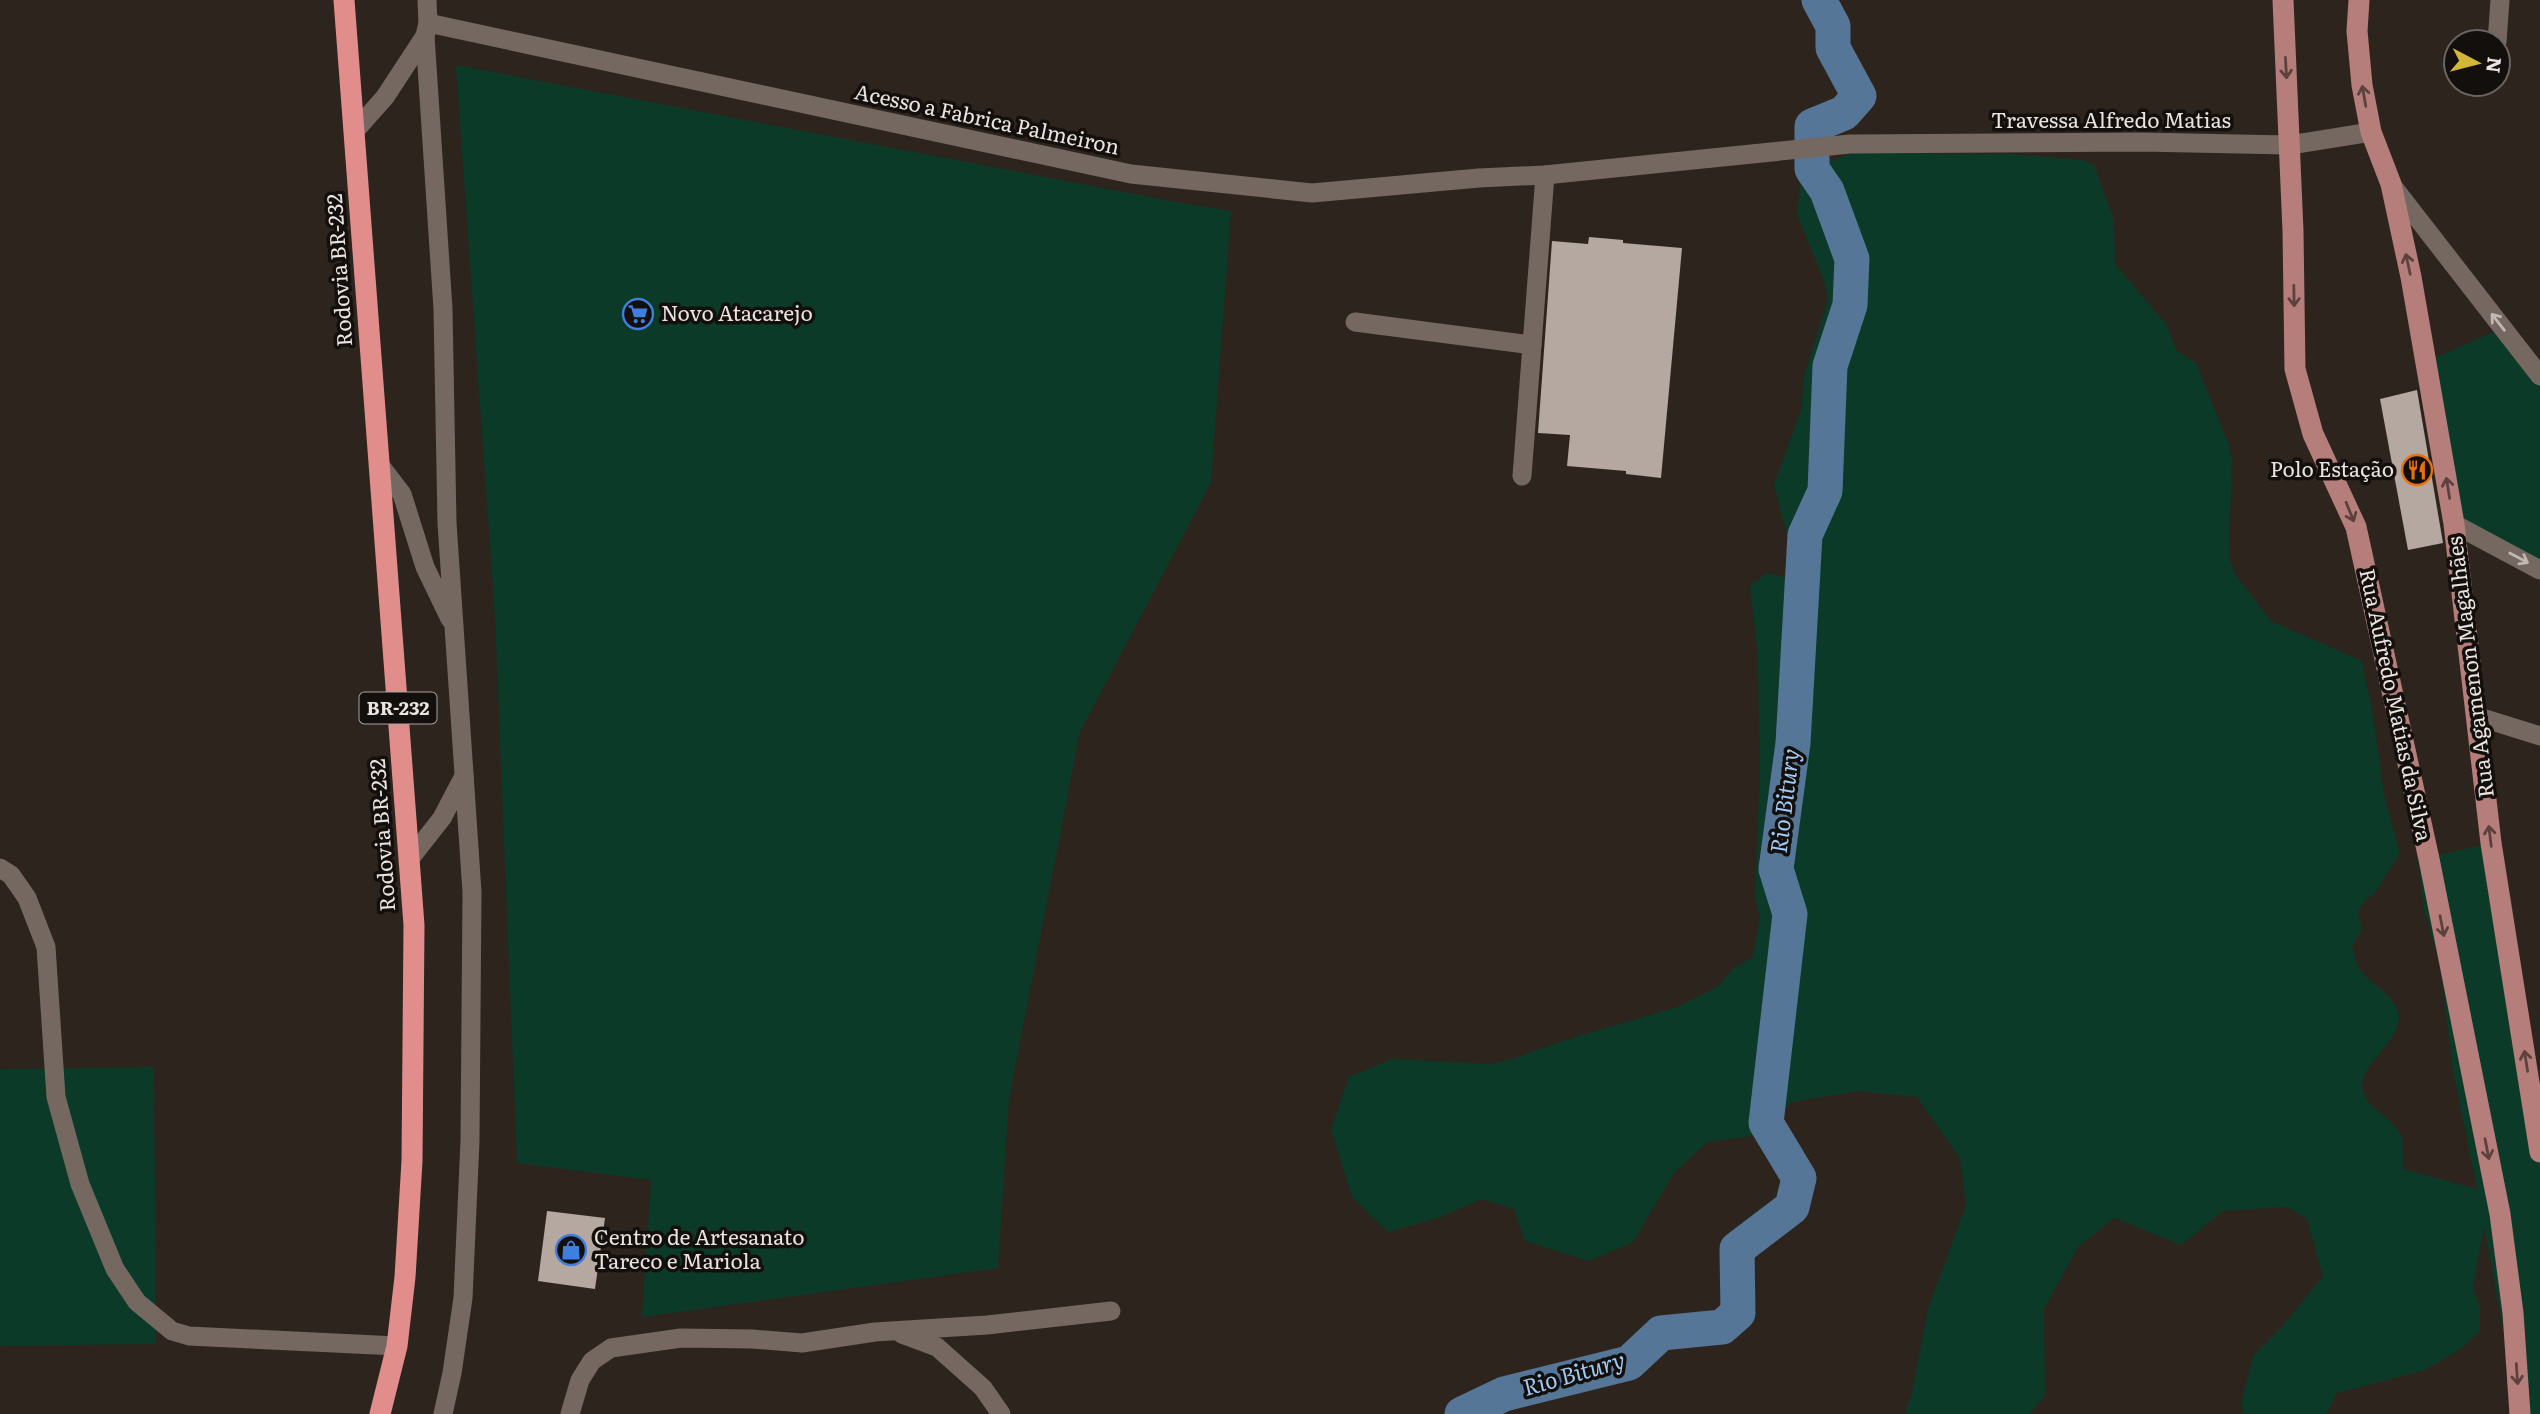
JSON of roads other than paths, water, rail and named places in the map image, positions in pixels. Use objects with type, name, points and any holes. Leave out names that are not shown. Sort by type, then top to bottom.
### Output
[{"type":"highway","name":"Rodovia BR-232","points":[[344,0],[414,925],[412,1161],[405,1277],[397,1346],[380,1414]]},
{"type":"main road","name":"Rua Aufredo Matias da Silva","points":[[2283,0],[2290,145],[2295,369],[2313,434],[2356,527],[2429,859],[2500,1214],[2513,1313],[2520,1414]]},
{"type":"main road","name":"Rua Agamenon Magalhães","points":[[2358,0],[2357,31],[2361,72],[2371,132],[2391,184],[2429,372],[2454,524],[2491,843],[2540,1152]]},
{"type":"street","points":[[427,0],[426,30],[443,309],[447,523],[472,892],[470,1141],[463,1298],[443,1414]]},
{"type":"street","points":[[2498,28],[2500,0]]},
{"type":"street","points":[[354,132],[385,97],[426,30]]},
{"type":"street","name":"Acesso a Fabrica Palmeiron","points":[[426,30],[1130,174],[1312,193],[1479,177],[1545,175],[1786,149]]},
{"type":"street","name":"Travessa Alfredo Matias","points":[[1786,149],[1850,144],[2141,142],[2290,145],[2371,132]]},
{"type":"street","points":[[1522,476],[1545,175]]},
{"type":"street","points":[[2391,184],[2540,376]]},
{"type":"street","points":[[1355,322],[1532,345]]},
{"type":"street","points":[[379,464],[402,494],[425,567],[454,626]]},
{"type":"street","points":[[2454,524],[2540,570]]},
{"type":"street","points":[[2476,716],[2540,736]]},
{"type":"street","points":[[409,860],[442,818],[464,775]]},
{"type":"street","points":[[0,868],[11,875],[27,898],[46,947],[56,1097],[80,1184],[115,1269],[137,1303],[172,1331],[189,1336],[397,1346]]},
{"type":"street","points":[[570,1414],[580,1380],[592,1362],[611,1348],[681,1338],[802,1343],[894,1331],[987,1325],[1111,1311]]},
{"type":"street","points":[[894,1331],[937,1348],[983,1388],[1001,1414]]},
{"type":"waterway","name":"Rio Bitury","points":[[1462,1414],[1504,1394],[1629,1363],[1661,1333],[1722,1327],[1738,1313],[1737,1249],[1792,1207],[1799,1178],[1766,1123],[1790,914],[1776,869],[1793,743],[1805,535],[1825,491],[1830,366],[1850,305],[1852,259],[1827,191],[1812,169],[1812,126],[1844,113],[1859,96],[1833,48],[1833,26],[1819,0]]},
{"type":"place","name":"Novo Atacarejo","points":[[638,314]]},
{"type":"place","name":"Polo Estação","points":[[2417,470]]},
{"type":"place","name":"Centro de Artesanato Tareco e Mariola","points":[[571,1250]]}]
